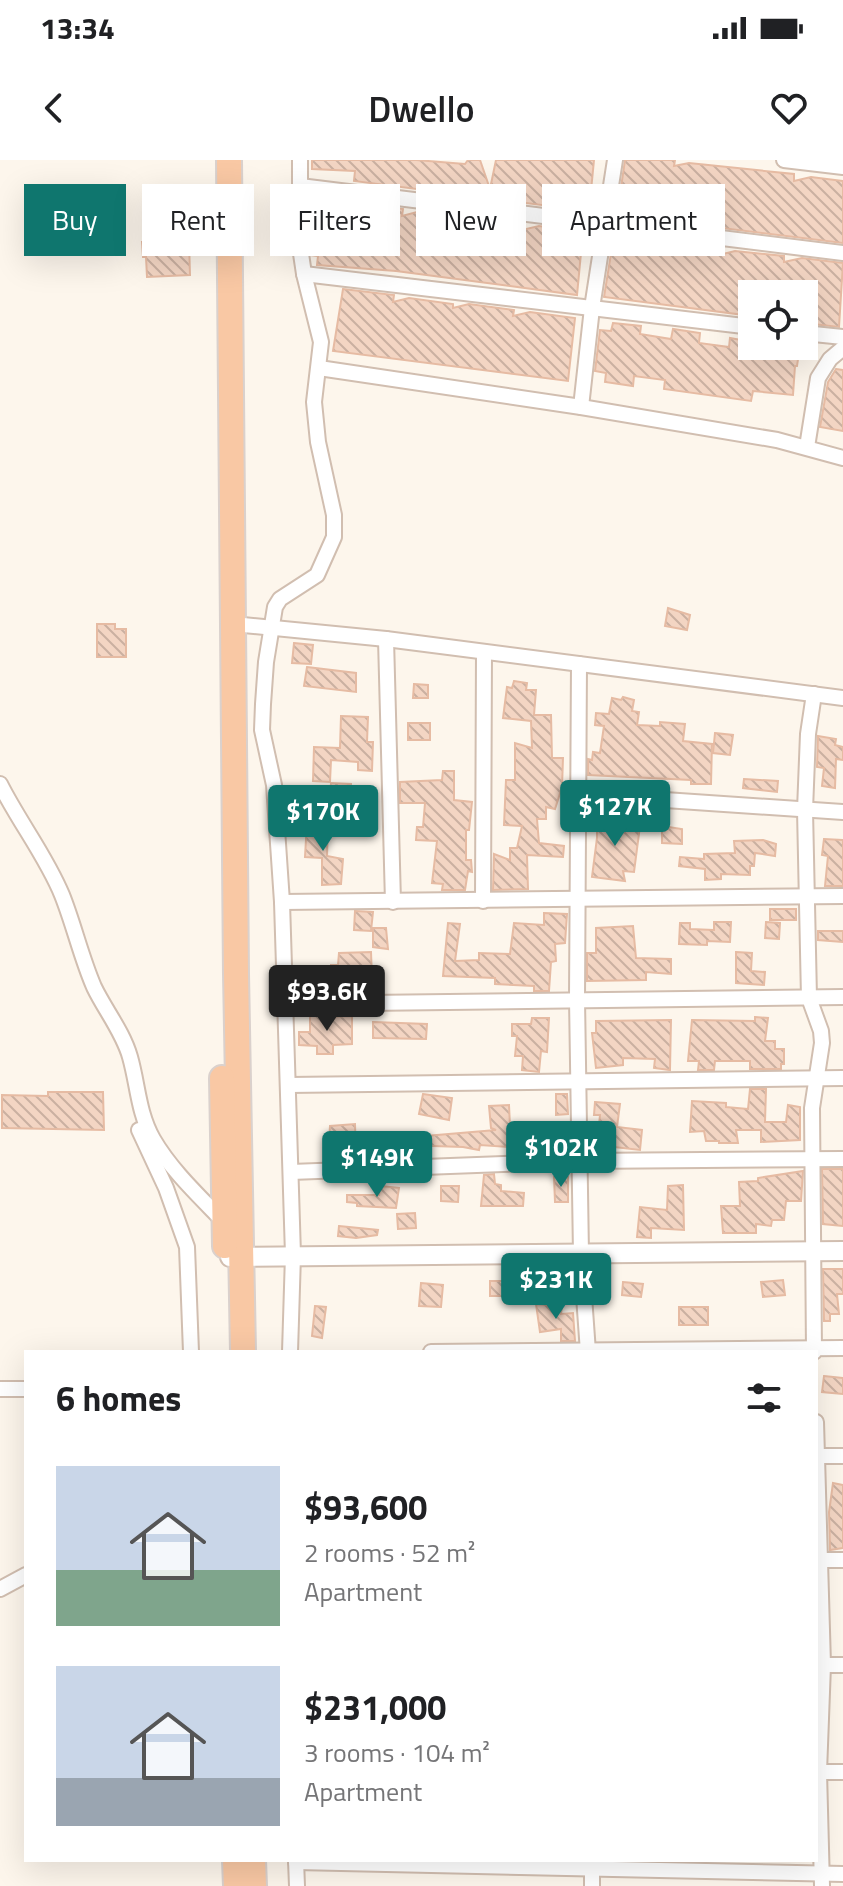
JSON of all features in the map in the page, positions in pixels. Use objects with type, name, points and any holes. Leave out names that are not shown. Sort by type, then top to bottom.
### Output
[{"type":"highway","points":[[212,160],[224,1222],[233,1256],[243,1350]]},
{"type":"highway","points":[[226,1350],[233,1256],[229,160]]},
{"type":"highway","points":[[235,1862],[236,1886]]},
{"type":"highway","points":[[253,1862],[254,1886]]},
{"type":"street","points":[[300,160],[300,184]]},
{"type":"street","points":[[612,184],[615,160]]},
{"type":"street","points":[[784,160],[843,167]]},
{"type":"street","points":[[400,199],[542,218]]},
{"type":"street","points":[[725,240],[843,253]]},
{"type":"street","points":[[290,1350],[293,1255],[282,902],[274,785],[262,730],[266,662],[275,607],[280,599],[317,575],[334,537],[334,515],[318,442],[314,402],[321,342],[301,256]]},
{"type":"street","points":[[581,407],[601,256]]},
{"type":"street","points":[[304,274],[738,325]]},
{"type":"street","points":[[818,334],[843,337]]},
{"type":"street","points":[[807,447],[818,378],[822,367],[843,348]]},
{"type":"street","points":[[319,368],[777,440],[843,458]]},
{"type":"street","points":[[233,624],[386,639],[843,698]]},
{"type":"street","points":[[386,639],[393,902]]},
{"type":"street","points":[[483,901],[484,652]]},
{"type":"street","points":[[579,664],[577,999],[581,1254],[588,1350]]},
{"type":"street","points":[[814,694],[808,734],[805,810],[809,998],[822,1043],[812,1108],[814,1350],[843,1348]]},
{"type":"street","points":[[0,784],[14,813],[48,865],[62,896],[83,960],[130,1057],[136,1096],[144,1121],[167,1160],[224,1222]]},
{"type":"street","points":[[577,794],[843,812]]},
{"type":"street","points":[[282,902],[843,896]]},
{"type":"street","points":[[284,1004],[843,997]]},
{"type":"street","points":[[289,1085],[843,1078]]},
{"type":"street","points":[[136,1096],[135,1112],[140,1133],[166,1188],[187,1247],[191,1350]]},
{"type":"street","points":[[291,1172],[581,1161],[843,1159]]},
{"type":"street","points":[[233,1256],[843,1251]]},
{"type":"street","points":[[0,1389],[24,1389]]},
{"type":"street","points":[[818,1456],[843,1456]]},
{"type":"street","points":[[818,1560],[843,1560]]},
{"type":"street","points":[[0,1589],[24,1576]]},
{"type":"street","points":[[818,1595],[818,1772],[822,1880]]},
{"type":"street","points":[[820,1665],[843,1665]]},
{"type":"street","points":[[818,1772],[843,1772]]},
{"type":"street","points":[[296,1862],[297,1886]]},
{"type":"street","points":[[395,1862],[592,1864],[822,1880],[843,1874]]},
{"type":"street","points":[[592,1864],[592,1886]]},
{"type":"building","points":[[312,160],[416,160],[465,164],[468,160],[480,160],[488,184],[416,184],[416,189],[400,187],[400,184],[354,181],[355,171],[312,169]]},
{"type":"building","points":[[496,160],[594,160],[592,184],[542,184],[542,205],[526,203],[526,184],[491,184]]},
{"type":"building","points":[[625,160],[675,160],[674,166],[689,163],[794,174],[794,181],[811,177],[843,181],[843,243],[725,228],[725,184],[622,184]]},
{"type":"building","points":[[400,209],[403,209],[402,216],[416,212],[416,256],[526,256],[526,229],[539,226],[542,226],[542,256],[581,256],[577,295],[396,271],[317,265],[318,256],[400,256]]},
{"type":"building","points":[[735,251],[784,256],[784,262],[802,258],[843,263],[839,327],[818,325],[818,280],[738,280],[738,314],[604,297],[611,256],[725,256]]},
{"type":"building","points":[[189,256],[190,275],[147,277],[146,257],[143,257]]},
{"type":"building","points":[[343,289],[394,295],[393,302],[409,298],[453,304],[453,308],[469,304],[514,310],[513,316],[530,312],[575,318],[568,381],[333,351]]},
{"type":"building","points":[[613,323],[641,326],[640,334],[671,339],[673,329],[700,333],[699,343],[729,347],[730,338],[738,339],[738,360],[798,360],[793,395],[753,391],[751,401],[664,389],[665,380],[634,376],[633,386],[605,382],[606,373],[595,371],[600,330],[611,331]]},
{"type":"building","points":[[836,369],[843,370],[843,431],[820,427],[828,382]]},
{"type":"building","points":[[668,608],[690,615],[687,630],[665,626]]},
{"type":"building","points":[[97,624],[115,624],[115,629],[126,629],[126,657],[97,657]]},
{"type":"building","points":[[294,643],[313,645],[311,664],[292,663]]},
{"type":"building","points":[[307,667],[356,673],[356,692],[304,686]]},
{"type":"building","points":[[514,681],[527,683],[526,690],[536,690],[534,715],[551,715],[552,758],[563,758],[562,787],[555,809],[546,807],[546,819],[537,819],[539,843],[564,846],[563,857],[527,855],[528,889],[493,890],[494,854],[510,860],[510,848],[517,848],[522,826],[504,825],[506,780],[515,780],[515,743],[532,748],[531,721],[503,718],[507,687],[512,688]]},
{"type":"building","points":[[414,684],[428,685],[428,698],[413,698]]},
{"type":"building","points":[[623,697],[634,700],[632,711],[639,712],[637,725],[660,726],[660,722],[685,724],[683,741],[712,744],[711,784],[691,784],[691,780],[588,775],[588,759],[592,760],[593,752],[600,753],[604,726],[595,725],[596,713],[609,714],[612,698],[621,700]]},
{"type":"building","points":[[341,716],[368,717],[367,742],[373,742],[372,771],[358,770],[358,762],[331,760],[330,782],[313,781],[314,747],[340,748]]},
{"type":"building","points":[[408,723],[430,723],[430,740],[408,740]]},
{"type":"building","points":[[715,733],[733,735],[730,755],[713,753]]},
{"type":"building","points":[[818,736],[836,739],[835,745],[843,747],[843,760],[836,759],[835,788],[822,786],[824,768],[817,767]]},
{"type":"building","points":[[443,771],[454,771],[454,800],[472,802],[469,830],[466,830],[466,860],[471,860],[472,872],[468,871],[465,890],[442,890],[443,884],[432,883],[437,841],[416,840],[417,827],[423,827],[425,803],[400,803],[400,782],[442,780]]},
{"type":"building","points":[[744,779],[778,781],[777,792],[743,788]]},
{"type":"building","points":[[331,783],[351,784],[351,798],[330,798]]},
{"type":"building","points":[[597,812],[612,812],[612,824],[640,826],[634,872],[623,871],[625,881],[592,877]]},
{"type":"building","points":[[307,822],[328,823],[327,856],[343,859],[341,884],[322,885],[322,858],[305,857]]},
{"type":"building","points":[[662,826],[682,829],[682,844],[662,843]]},
{"type":"building","points":[[824,839],[843,840],[843,886],[825,886],[828,856],[822,855]]},
{"type":"building","points":[[763,840],[776,844],[775,856],[755,853],[750,875],[721,874],[721,879],[705,880],[705,869],[679,866],[680,857],[704,859],[704,854],[735,853],[734,841]]},
{"type":"building","points":[[770,909],[796,909],[796,920],[770,920]]},
{"type":"building","points":[[355,911],[373,912],[371,931],[354,930]]},
{"type":"building","points":[[544,913],[567,914],[565,943],[555,944],[556,961],[551,962],[549,991],[534,991],[534,986],[495,984],[495,978],[443,976],[448,923],[460,924],[455,961],[479,960],[479,953],[510,954],[514,923],[544,925]]},
{"type":"building","points":[[714,922],[731,922],[730,942],[679,944],[680,923],[690,923],[690,929],[714,930]]},
{"type":"building","points":[[766,922],[780,923],[779,939],[765,938]]},
{"type":"building","points":[[633,926],[636,958],[671,959],[671,974],[646,972],[646,980],[587,981],[587,953],[596,953],[596,928]]},
{"type":"building","points":[[373,928],[386,928],[388,949],[373,947]]},
{"type":"building","points":[[818,931],[843,931],[843,942],[818,940]]},
{"type":"building","points":[[371,952],[372,978],[331,979],[331,965],[338,965],[339,953]]},
{"type":"building","points":[[736,952],[752,953],[751,971],[765,972],[764,985],[736,983]]},
{"type":"building","points":[[310,1014],[352,1016],[352,1044],[333,1045],[333,1054],[317,1054],[317,1046],[299,1045],[299,1032],[310,1032]]},
{"type":"building","points":[[755,1017],[768,1018],[765,1041],[775,1041],[775,1049],[784,1049],[781,1069],[750,1069],[750,1061],[715,1061],[714,1070],[698,1070],[699,1061],[688,1061],[692,1020],[755,1021]]},
{"type":"building","points":[[532,1018],[549,1018],[547,1052],[541,1051],[539,1072],[522,1070],[523,1056],[515,1056],[517,1036],[512,1036],[512,1024],[531,1024]]},
{"type":"building","points":[[671,1020],[670,1070],[654,1068],[655,1059],[623,1058],[623,1065],[596,1068],[592,1033],[596,1033],[596,1021]]},
{"type":"building","points":[[373,1022],[427,1024],[426,1039],[373,1038]]},
{"type":"building","points":[[750,1089],[766,1089],[765,1122],[786,1122],[788,1105],[800,1107],[800,1140],[761,1142],[761,1130],[736,1130],[738,1143],[719,1143],[706,1141],[704,1131],[690,1132],[692,1101],[726,1103],[726,1107],[748,1109]]},
{"type":"building","points":[[48,1092],[103,1092],[104,1130],[2,1128],[2,1095],[48,1096]]},
{"type":"building","points":[[423,1094],[452,1098],[449,1120],[419,1114]]},
{"type":"building","points":[[556,1094],[567,1094],[568,1114],[556,1115]]},
{"type":"building","points":[[595,1102],[620,1104],[617,1127],[642,1130],[640,1150],[597,1145],[600,1115],[594,1115]]},
{"type":"building","points":[[509,1105],[510,1126],[534,1127],[532,1143],[508,1142],[508,1147],[480,1145],[479,1150],[403,1145],[402,1138],[496,1130],[491,1128],[489,1106]]},
{"type":"building","points":[[355,1124],[356,1155],[328,1157],[330,1126]]},
{"type":"building","points":[[822,1169],[843,1169],[843,1226],[823,1224]]},
{"type":"building","points":[[803,1171],[801,1201],[786,1201],[784,1220],[772,1220],[771,1226],[756,1224],[756,1233],[723,1233],[721,1206],[740,1206],[739,1182]]},
{"type":"building","points":[[494,1174],[495,1184],[501,1185],[501,1191],[524,1193],[523,1206],[481,1206],[484,1175]]},
{"type":"building","points":[[554,1177],[568,1177],[568,1202],[555,1202]]},
{"type":"building","points":[[683,1185],[684,1230],[651,1228],[651,1238],[637,1237],[640,1207],[667,1210],[668,1186]]},
{"type":"building","points":[[380,1186],[399,1188],[396,1208],[357,1206],[357,1203],[347,1202],[347,1195],[379,1195]]},
{"type":"building","points":[[441,1186],[459,1186],[458,1202],[441,1201]]},
{"type":"building","points":[[415,1213],[416,1228],[398,1229],[397,1214]]},
{"type":"building","points":[[339,1226],[378,1230],[377,1235],[356,1238],[338,1236]]},
{"type":"building","points":[[823,1269],[843,1269],[843,1294],[837,1294],[839,1314],[830,1314],[830,1321],[824,1321]]},
{"type":"building","points":[[783,1280],[785,1295],[763,1297],[761,1282]]},
{"type":"building","points":[[490,1281],[517,1281],[533,1285],[532,1303],[505,1303],[505,1296],[490,1296]]},
{"type":"building","points":[[623,1282],[643,1284],[641,1297],[622,1295]]},
{"type":"building","points":[[421,1283],[443,1285],[441,1307],[419,1306]]},
{"type":"building","points":[[536,1304],[562,1306],[561,1314],[573,1313],[575,1341],[561,1341],[561,1329],[540,1332]]},
{"type":"building","points":[[315,1306],[326,1307],[322,1338],[312,1336]]},
{"type":"building","points":[[679,1307],[708,1307],[708,1325],[679,1325]]},
{"type":"building","points":[[824,1376],[843,1378],[843,1394],[822,1392]]},
{"type":"building","points":[[833,1483],[843,1485],[843,1548],[830,1550],[829,1512]]}]
